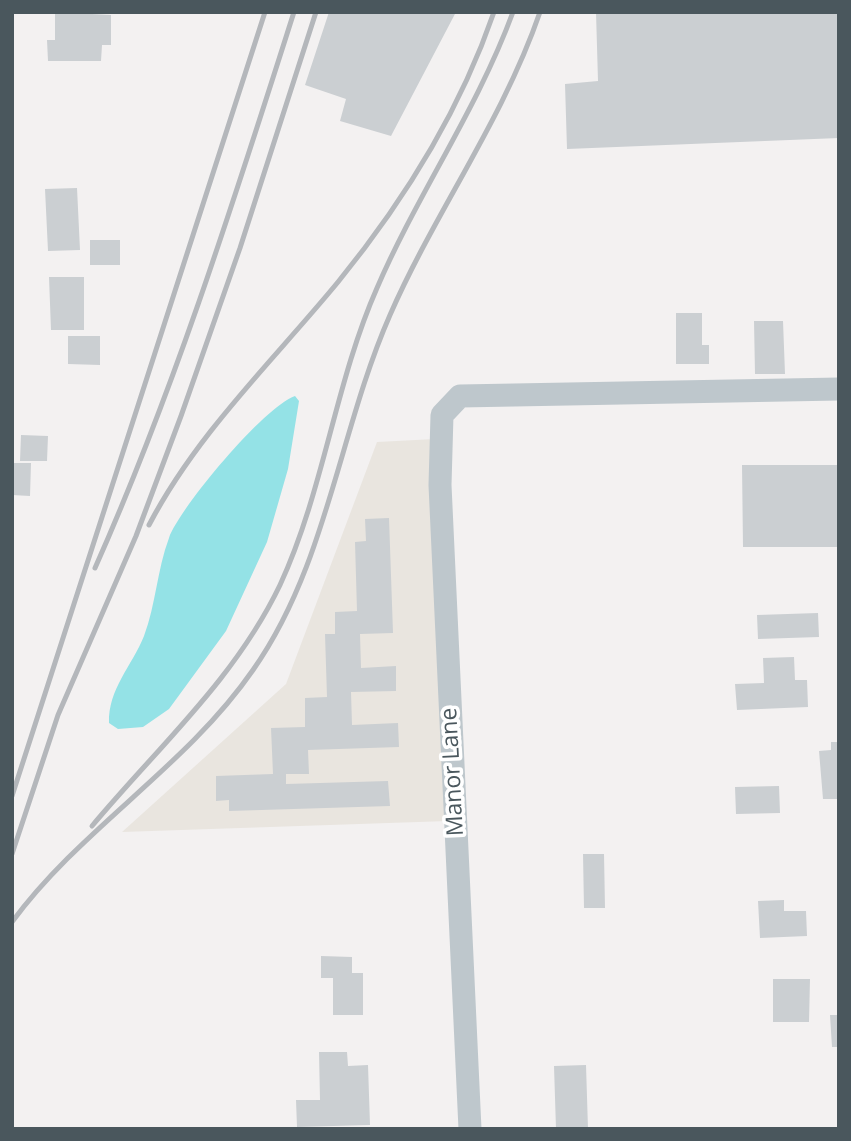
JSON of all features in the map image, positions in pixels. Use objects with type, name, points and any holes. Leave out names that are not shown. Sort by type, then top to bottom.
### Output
[{"type":"street","name":"Manor Lane","points":[[470,1129],[441,512],[442,415],[460,396],[839,388]]},
{"type":"shaded area","points":[[435,439],[448,821],[122,832],[286,684],[377,442]]},
{"type":"water","points":[[295,396],[299,401],[288,469],[267,542],[226,631],[169,709],[143,727],[118,729],[109,723],[112,699],[144,636],[169,538],[189,504],[225,459],[264,418]]},
{"type":"building","points":[[55,12],[111,15],[111,45],[102,45],[101,61],[48,61],[47,40],[55,40]]},
{"type":"building","points":[[329,12],[456,12],[391,136],[340,121],[346,99],[305,85]]},
{"type":"building","points":[[596,12],[839,12],[839,138],[567,149],[565,84],[598,81]]},
{"type":"building","points":[[77,188],[80,250],[48,251],[45,189]]},
{"type":"building","points":[[90,240],[120,240],[120,265],[90,265]]},
{"type":"building","points":[[49,277],[84,277],[84,330],[51,330]]},
{"type":"building","points":[[676,313],[702,313],[702,345],[709,345],[709,364],[676,364]]},
{"type":"building","points":[[754,321],[783,321],[785,374],[755,374]]},
{"type":"building","points":[[68,336],[100,336],[100,365],[68,364]]},
{"type":"building","points":[[21,435],[48,436],[47,461],[20,461]]},
{"type":"building","points":[[12,463],[31,463],[30,496],[12,495]]},
{"type":"building","points":[[742,465],[839,465],[839,547],[743,547]]},
{"type":"building","points":[[389,518],[393,633],[360,634],[361,668],[396,666],[396,691],[351,692],[352,725],[398,723],[399,747],[308,750],[309,774],[286,774],[286,784],[388,781],[390,806],[229,811],[229,800],[216,801],[216,776],[273,774],[271,728],[305,727],[305,698],[327,697],[325,634],[335,634],[335,612],[357,611],[355,542],[366,541],[365,519]]},
{"type":"building","points":[[818,613],[819,637],[758,639],[757,615]]},
{"type":"building","points":[[794,657],[795,680],[807,680],[808,707],[737,710],[735,684],[764,683],[763,658]]},
{"type":"building","points":[[831,742],[839,742],[839,799],[823,799],[819,751],[831,750]]},
{"type":"building","points":[[779,786],[780,813],[736,814],[735,787]]},
{"type":"building","points":[[583,854],[604,854],[605,908],[584,908]]},
{"type":"building","points":[[784,900],[784,911],[806,911],[807,936],[760,938],[758,901]]},
{"type":"building","points":[[321,956],[352,957],[352,973],[363,973],[363,1015],[333,1015],[333,978],[321,978]]},
{"type":"building","points":[[773,979],[810,979],[809,1022],[773,1022]]},
{"type":"building","points":[[830,1015],[839,1015],[839,1047],[832,1047]]},
{"type":"building","points":[[319,1052],[347,1052],[348,1066],[368,1065],[370,1125],[297,1127],[296,1100],[320,1100]]},
{"type":"building","points":[[586,1065],[588,1129],[556,1129],[554,1066]]},
{"type":"railway","points":[[12,796],[265,12]]},
{"type":"railway","points":[[95,568],[177,363],[226,223],[294,12]]},
{"type":"railway","points":[[12,854],[58,715],[136,536],[181,416],[240,248],[316,12]]},
{"type":"railway","points":[[149,525],[168,491],[213,429],[338,282],[385,220],[447,120],[465,85],[494,12]]},
{"type":"railway","points":[[92,826],[218,682],[262,619],[280,585],[308,512],[350,361],[377,288],[482,83],[513,12]]},
{"type":"railway","points":[[12,922],[39,888],[69,857],[197,737],[253,670],[278,629],[315,542],[357,405],[390,315],[427,239],[507,90],[540,12]]}]
